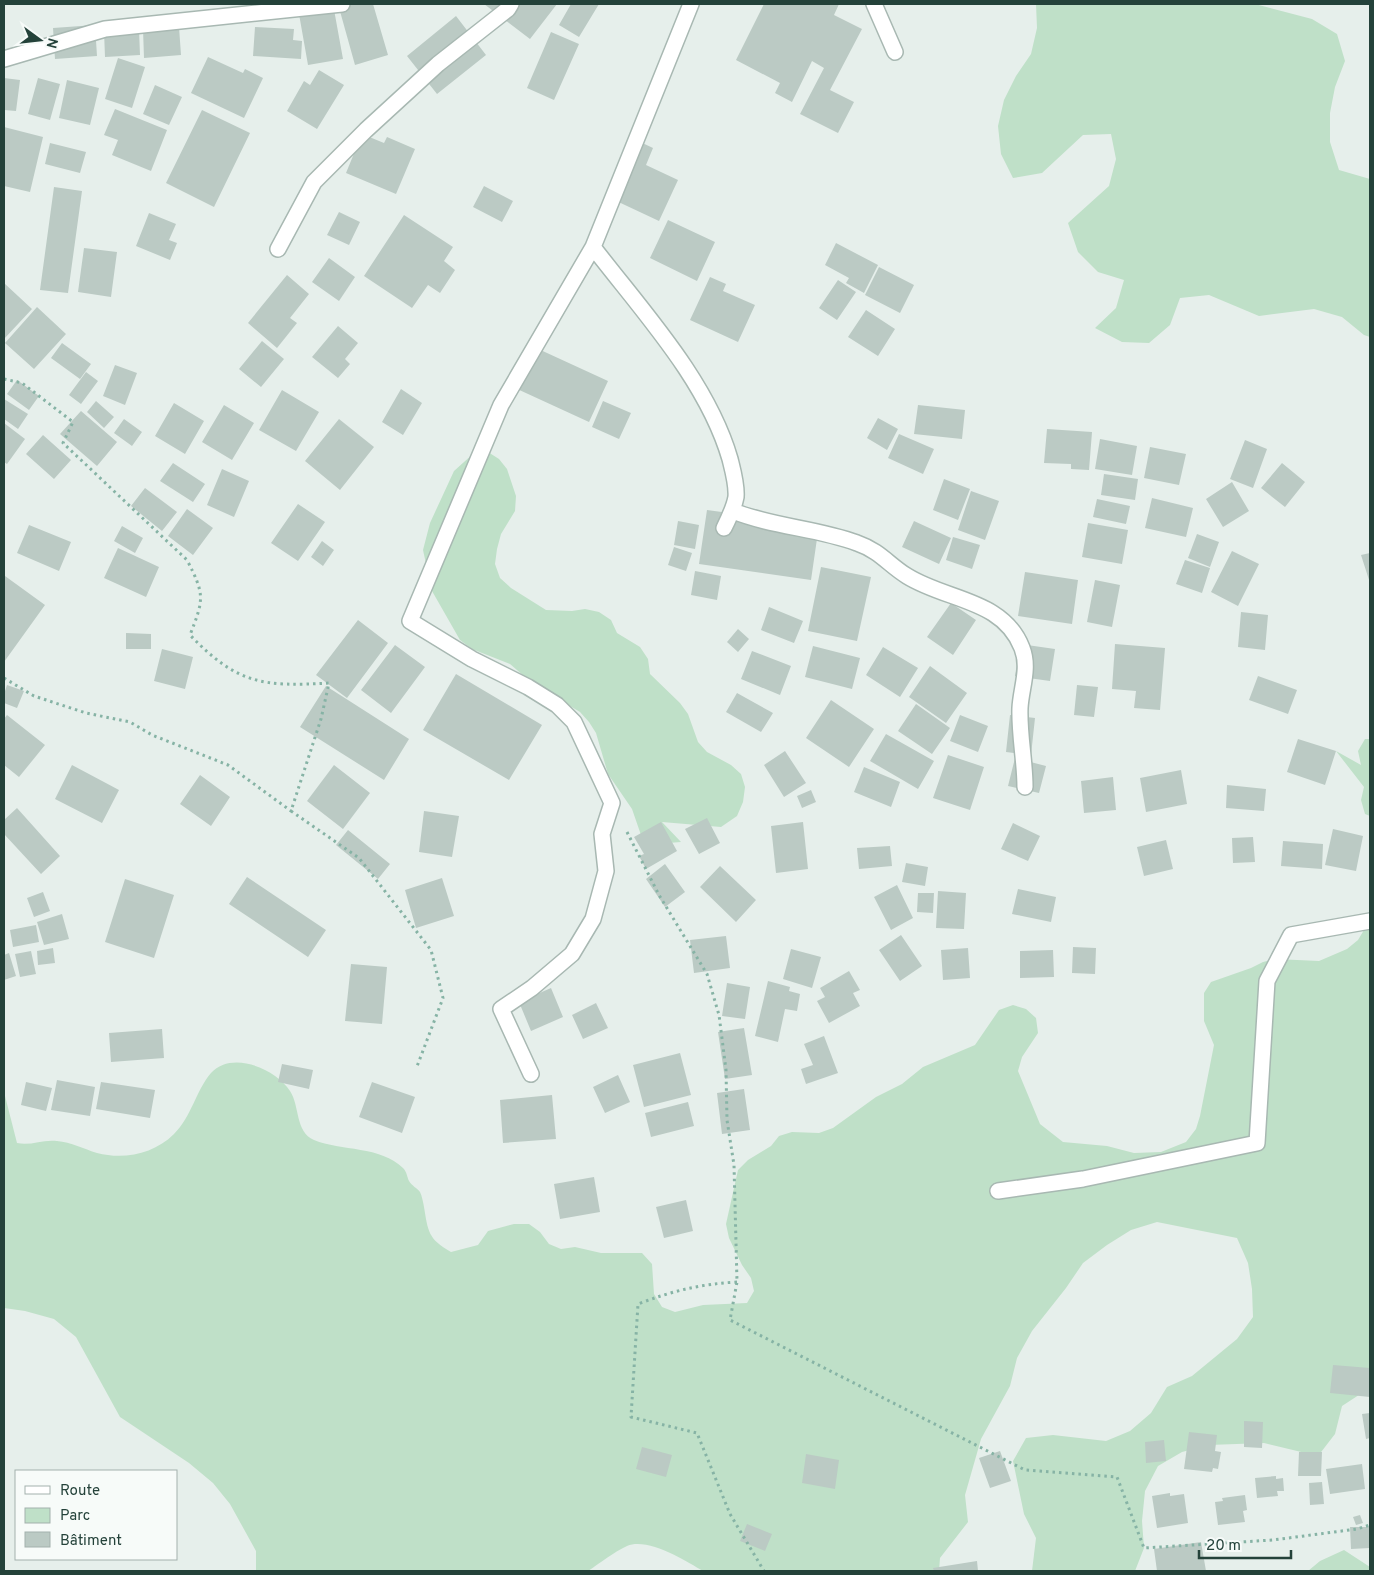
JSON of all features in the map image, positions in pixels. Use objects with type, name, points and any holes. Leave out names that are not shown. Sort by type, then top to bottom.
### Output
[{"type":"street","points":[[4,59],[105,29],[342,4]]},
{"type":"street","points":[[278,249],[314,182],[366,130],[431,71],[508,9],[511,4]]},
{"type":"street","points":[[530,1074],[501,1009],[532,988],[572,954],[593,919],[606,871],[602,834],[612,803],[574,722],[557,705],[528,687],[472,659],[410,621],[501,405],[593,247],[692,4]]},
{"type":"street","points":[[874,4],[895,52]]},
{"type":"street","points":[[593,247],[675,354],[714,414],[734,472],[736,495],[733,511],[724,528]]},
{"type":"street","points":[[733,511],[858,543],[884,556],[908,576],[978,606],[998,616],[1012,627],[1023,650],[1026,671],[1020,707],[1025,787]]},
{"type":"street","points":[[998,1191],[1084,1179],[1257,1143],[1268,981],[1271,974],[1291,935],[1370,921]]},
{"type":"path","points":[[4,379],[22,383],[73,422],[63,443],[188,560],[200,585],[202,604],[190,634],[212,657],[243,675],[262,683],[293,685],[329,682],[321,719],[291,811]]},
{"type":"path","points":[[4,678],[34,696],[86,713],[130,722],[152,736],[228,765],[359,858],[431,950],[443,998],[416,1069]]},
{"type":"path","points":[[612,803],[659,895],[707,974],[719,1016],[726,1070],[727,1120],[734,1165],[737,1282],[730,1320],[1025,1470],[1117,1477],[1144,1548],[1273,1540],[1358,1529],[1370,1525]]},
{"type":"path","points":[[737,1282],[702,1284],[675,1290],[638,1304],[631,1417],[697,1433],[730,1514],[764,1571]]},
{"type":"green space","points":[[1036,4],[1255,4],[1312,19],[1337,34],[1345,61],[1335,87],[1330,113],[1330,142],[1339,170],[1370,179],[1370,337],[1364,335],[1342,317],[1314,309],[1259,316],[1209,295],[1180,298],[1170,325],[1149,343],[1122,342],[1095,328],[1116,308],[1124,280],[1098,272],[1078,252],[1068,223],[1109,186],[1116,159],[1111,134],[1083,135],[1042,173],[1013,178],[1001,154],[998,126],[1004,100],[1016,76],[1031,54],[1037,28]]},
{"type":"green space","points":[[488,452],[499,459],[507,469],[516,496],[515,511],[501,534],[497,549],[495,564],[500,578],[511,588],[546,610],[572,611],[585,609],[599,612],[611,620],[617,633],[640,647],[648,659],[650,674],[680,703],[688,714],[698,742],[707,752],[731,765],[741,774],[745,787],[743,802],[737,816],[721,827],[662,822],[681,842],[668,843],[641,835],[632,809],[608,774],[596,733],[580,712],[532,683],[510,664],[472,649],[460,640],[432,591],[423,550],[430,523],[454,471],[474,453]]},
{"type":"green space","points":[[1365,739],[1370,739],[1370,816],[1365,814],[1361,800],[1364,787],[1336,751],[1361,765],[1358,751]]},
{"type":"green space","points":[[1370,920],[1370,1391],[1365,1391],[1342,1406],[1335,1434],[1318,1456],[1264,1443],[1209,1445],[1182,1452],[1158,1466],[1145,1491],[1142,1521],[1144,1548],[1135,1571],[1032,1571],[1036,1538],[1024,1514],[1013,1461],[1026,1438],[1053,1435],[1106,1441],[1130,1431],[1151,1413],[1167,1387],[1192,1376],[1237,1339],[1253,1317],[1252,1289],[1248,1263],[1237,1238],[1157,1222],[1131,1230],[1083,1263],[1032,1331],[1017,1358],[1010,1386],[981,1439],[965,1495],[968,1522],[940,1558],[939,1571],[703,1571],[666,1551],[656,1547],[636,1544],[622,1548],[588,1571],[256,1571],[256,1551],[230,1504],[213,1483],[189,1463],[120,1417],[76,1337],[54,1319],[25,1311],[4,1308],[4,1092],[17,1143],[57,1141],[107,1155],[138,1154],[166,1141],[174,1134],[185,1120],[206,1080],[220,1066],[230,1063],[253,1065],[275,1076],[290,1091],[301,1125],[308,1136],[325,1143],[384,1156],[403,1168],[409,1181],[421,1194],[430,1234],[438,1243],[451,1252],[478,1245],[488,1231],[514,1224],[529,1224],[540,1232],[549,1244],[561,1249],[575,1247],[601,1253],[642,1253],[652,1264],[654,1294],[662,1307],[675,1312],[703,1305],[747,1303],[754,1291],[751,1278],[742,1265],[729,1238],[726,1224],[738,1170],[748,1160],[771,1146],[779,1136],[792,1132],[819,1133],[833,1128],[876,1097],[902,1084],[923,1067],[975,1045],[999,1010],[1013,1005],[1026,1009],[1036,1018],[1038,1033],[1022,1057],[1018,1071],[1040,1124],[1063,1142],[1107,1146],[1134,1153],[1161,1152],[1186,1142],[1196,1129],[1200,1116],[1214,1045],[1204,1021],[1204,993],[1211,982],[1275,959],[1319,961],[1347,949],[1358,940]]},
{"type":"green space","points":[[1344,1550],[1370,1567],[1370,1571],[1308,1571],[1320,1561]]},
{"type":"building","points":[[333,4],[343,59],[308,65],[299,14]]},
{"type":"building","points":[[338,4],[373,4],[388,55],[355,65]]},
{"type":"building","points":[[484,4],[557,4],[530,39]]},
{"type":"building","points":[[571,4],[599,4],[579,37],[559,25]]},
{"type":"building","points":[[764,4],[839,4],[834,15],[862,29],[830,90],[854,102],[838,133],[800,114],[824,68],[812,61],[792,102],[775,93],[780,83],[736,60]]},
{"type":"building","points":[[456,16],[486,55],[437,94],[407,56]]},
{"type":"building","points":[[95,25],[97,56],[55,59],[53,28]]},
{"type":"building","points":[[179,27],[181,55],[144,58],[143,29]]},
{"type":"building","points":[[255,27],[294,29],[293,40],[302,41],[301,59],[253,56]]},
{"type":"building","points":[[139,29],[140,55],[105,57],[104,31]]},
{"type":"building","points":[[551,32],[579,44],[554,100],[527,88]]},
{"type":"building","points":[[208,57],[243,73],[245,69],[263,78],[244,118],[191,93]]},
{"type":"building","points":[[118,58],[145,67],[132,108],[105,99]]},
{"type":"building","points":[[319,70],[344,85],[317,129],[287,111],[304,81],[310,85]]},
{"type":"building","points":[[4,78],[20,80],[16,111],[4,110]]},
{"type":"building","points":[[38,78],[60,84],[50,120],[28,114]]},
{"type":"building","points":[[67,80],[99,88],[90,125],[59,118]]},
{"type":"building","points":[[155,85],[182,97],[169,125],[143,114]]},
{"type":"building","points":[[115,109],[167,130],[151,171],[112,155],[118,140],[104,135]]},
{"type":"building","points":[[202,110],[250,133],[214,207],[166,183]]},
{"type":"building","points":[[4,127],[43,137],[30,192],[4,186]]},
{"type":"building","points":[[362,134],[384,143],[387,137],[415,149],[396,194],[346,173]]},
{"type":"building","points":[[636,140],[653,148],[646,165],[678,180],[659,221],[610,198]]},
{"type":"building","points":[[50,143],[86,152],[80,173],[45,164]]},
{"type":"building","points":[[484,186],[513,201],[502,222],[473,207]]},
{"type":"building","points":[[54,187],[82,191],[68,293],[40,290]]},
{"type":"building","points":[[339,212],[360,222],[349,245],[327,235]]},
{"type":"building","points":[[149,213],[176,224],[169,240],[177,243],[170,260],[136,246]]},
{"type":"building","points":[[404,215],[453,247],[444,261],[455,270],[440,293],[428,285],[412,308],[364,276]]},
{"type":"building","points":[[668,220],[715,242],[697,281],[650,258]]},
{"type":"building","points":[[836,243],[878,265],[864,293],[846,283],[849,278],[825,265]]},
{"type":"building","points":[[84,248],[117,252],[111,297],[78,292]]},
{"type":"building","points":[[329,258],[355,277],[339,301],[312,282]]},
{"type":"building","points":[[879,267],[914,285],[900,313],[865,295]]},
{"type":"building","points":[[287,275],[309,294],[290,318],[297,323],[277,348],[248,323]]},
{"type":"building","points":[[710,277],[726,284],[723,291],[755,305],[738,342],[690,320]]},
{"type":"building","points":[[838,280],[856,292],[837,320],[819,308]]},
{"type":"building","points":[[4,283],[32,309],[4,339]]},
{"type":"building","points":[[37,307],[66,334],[34,369],[5,343]]},
{"type":"building","points":[[866,310],[895,329],[878,356],[848,337]]},
{"type":"building","points":[[338,326],[358,343],[345,359],[350,364],[338,378],[312,357]]},
{"type":"building","points":[[262,341],[284,359],[261,387],[239,369]]},
{"type":"building","points":[[62,343],[91,364],[80,379],[51,358]]},
{"type":"building","points":[[534,347],[608,381],[589,422],[515,388]]},
{"type":"building","points":[[115,365],[137,373],[125,405],[103,396]]},
{"type":"building","points":[[86,372],[98,381],[81,404],[69,395]]},
{"type":"building","points":[[17,380],[39,396],[29,410],[7,394]]},
{"type":"building","points":[[401,389],[422,403],[403,435],[382,422]]},
{"type":"building","points":[[282,390],[319,412],[296,451],[259,430]]},
{"type":"building","points":[[4,399],[28,414],[18,429],[4,419]]},
{"type":"building","points":[[96,401],[114,417],[104,428],[87,412]]},
{"type":"building","points":[[603,401],[631,413],[619,439],[592,427]]},
{"type":"building","points":[[174,403],[204,421],[185,454],[155,436]]},
{"type":"building","points":[[224,405],[254,423],[232,460],[202,442]]},
{"type":"building","points":[[918,405],[965,410],[962,439],[914,434]]},
{"type":"building","points":[[81,411],[117,442],[97,466],[60,434]]},
{"type":"building","points":[[878,418],[898,429],[887,450],[867,438]]},
{"type":"building","points":[[124,419],[142,432],[132,446],[114,433]]},
{"type":"building","points":[[339,419],[374,447],[340,490],[305,461]]},
{"type":"building","points":[[4,423],[25,439],[7,464],[4,462]]},
{"type":"building","points":[[1047,429],[1092,432],[1089,470],[1071,469],[1071,464],[1044,463]]},
{"type":"building","points":[[899,434],[934,449],[923,474],[888,458]]},
{"type":"building","points":[[43,435],[71,460],[54,479],[26,454]]},
{"type":"building","points":[[1100,439],[1137,446],[1132,475],[1095,469]]},
{"type":"building","points":[[1245,440],[1267,449],[1253,488],[1230,479]]},
{"type":"building","points":[[1150,447],[1186,454],[1179,485],[1144,478]]},
{"type":"building","points":[[173,463],[205,484],[193,502],[160,481]]},
{"type":"building","points":[[1282,463],[1305,482],[1285,507],[1261,488]]},
{"type":"building","points":[[222,469],[249,481],[234,517],[207,505]]},
{"type":"building","points":[[1104,474],[1138,479],[1135,500],[1101,495]]},
{"type":"building","points":[[944,479],[970,489],[958,520],[933,510]]},
{"type":"building","points":[[1232,482],[1249,511],[1223,527],[1206,499]]},
{"type":"building","points":[[145,488],[177,512],[162,531],[131,506]]},
{"type":"building","points":[[971,491],[999,501],[985,540],[958,530]]},
{"type":"building","points":[[1152,498],[1193,508],[1186,537],[1145,528]]},
{"type":"building","points":[[1097,499],[1130,506],[1126,524],[1093,517]]},
{"type":"building","points":[[298,504],[325,522],[298,561],[271,543]]},
{"type":"building","points":[[187,509],[213,528],[193,555],[168,536]]},
{"type":"building","points":[[707,510],[819,525],[811,580],[699,564]]},
{"type":"building","points":[[678,521],[699,525],[695,549],[674,545]]},
{"type":"building","points":[[914,521],[951,538],[939,564],[902,547]]},
{"type":"building","points":[[1088,523],[1128,530],[1122,564],[1082,557]]},
{"type":"building","points":[[29,525],[71,542],[59,571],[17,553]]},
{"type":"building","points":[[122,526],[143,538],[135,553],[114,541]]},
{"type":"building","points":[[1197,534],[1219,542],[1210,567],[1188,558]]},
{"type":"building","points":[[953,537],[980,545],[972,569],[946,560]]},
{"type":"building","points":[[322,541],[334,550],[323,566],[311,557]]},
{"type":"building","points":[[674,547],[692,553],[686,571],[668,565]]},
{"type":"building","points":[[118,548],[159,567],[146,597],[104,578]]},
{"type":"building","points":[[1232,551],[1259,564],[1238,606],[1211,592]]},
{"type":"building","points":[[1370,553],[1370,583],[1361,555]]},
{"type":"building","points":[[1185,560],[1210,568],[1202,593],[1176,584]]},
{"type":"building","points":[[821,567],[871,577],[857,641],[808,631]]},
{"type":"building","points":[[695,571],[721,576],[717,600],[691,595]]},
{"type":"building","points":[[1025,572],[1078,580],[1072,624],[1018,616]]},
{"type":"building","points":[[5,576],[45,605],[4,662],[4,578]]},
{"type":"building","points":[[1095,580],[1120,585],[1112,627],[1087,622]]},
{"type":"building","points":[[951,603],[976,620],[953,655],[927,637]]},
{"type":"building","points":[[769,607],[803,621],[794,643],[761,630]]},
{"type":"building","points":[[1241,612],[1268,615],[1265,650],[1238,647]]},
{"type":"building","points":[[358,620],[388,643],[347,698],[316,675]]},
{"type":"building","points":[[738,629],[749,639],[738,652],[727,642]]},
{"type":"building","points":[[126,633],[151,634],[151,649],[126,649]]},
{"type":"building","points":[[1020,644],[1055,649],[1050,681],[1015,676]]},
{"type":"building","points":[[1115,644],[1165,648],[1160,710],[1134,708],[1136,691],[1112,689]]},
{"type":"building","points":[[395,645],[425,667],[391,713],[361,690]]},
{"type":"building","points":[[813,646],[860,658],[852,689],[805,677]]},
{"type":"building","points":[[883,647],[918,668],[900,697],[866,675]]},
{"type":"building","points":[[162,649],[193,657],[185,689],[154,681]]},
{"type":"building","points":[[752,651],[791,666],[780,695],[741,679]]},
{"type":"building","points":[[930,666],[967,693],[946,723],[909,697]]},
{"type":"building","points":[[456,674],[542,725],[509,780],[423,730]]},
{"type":"building","points":[[1258,676],[1297,690],[1288,714],[1249,700]]},
{"type":"building","points":[[7,685],[24,691],[17,708],[4,703]]},
{"type":"building","points":[[1077,685],[1098,687],[1094,717],[1074,715]]},
{"type":"building","points":[[326,686],[409,739],[384,780],[300,727]]},
{"type":"building","points":[[737,693],[773,713],[761,732],[726,712]]},
{"type":"building","points":[[831,700],[874,729],[849,767],[806,738]]},
{"type":"building","points":[[916,704],[950,728],[932,754],[898,731]]},
{"type":"building","points":[[7,715],[45,745],[19,777],[4,765],[4,719]]},
{"type":"building","points":[[960,715],[988,726],[978,752],[950,741]]},
{"type":"building","points":[[1010,715],[1035,718],[1031,755],[1006,752]]},
{"type":"building","points":[[886,734],[934,761],[918,789],[870,761]]},
{"type":"building","points":[[1298,739],[1336,751],[1325,785],[1287,772]]},
{"type":"building","points":[[785,751],[806,783],[784,797],[764,765]]},
{"type":"building","points":[[948,755],[984,767],[970,810],[933,798]]},
{"type":"building","points":[[1015,758],[1046,766],[1039,793],[1008,786]]},
{"type":"building","points":[[72,765],[119,790],[102,823],[55,799]]},
{"type":"building","points":[[334,765],[370,793],[343,829],[307,801]]},
{"type":"building","points":[[864,767],[900,782],[891,807],[854,792]]},
{"type":"building","points":[[1181,770],[1187,804],[1146,812],[1140,778]]},
{"type":"building","points":[[200,775],[230,797],[211,826],[180,804]]},
{"type":"building","points":[[1113,777],[1116,810],[1084,813],[1081,781]]},
{"type":"building","points":[[1227,785],[1266,789],[1264,811],[1226,808]]},
{"type":"building","points":[[811,790],[816,802],[802,808],[797,796]]},
{"type":"building","points":[[17,808],[60,856],[41,874],[4,834],[4,820]]},
{"type":"building","points":[[424,811],[459,816],[452,857],[419,852]]},
{"type":"building","points":[[707,818],[720,843],[699,854],[685,829]]},
{"type":"building","points":[[661,822],[677,851],[646,869],[639,856],[644,854],[634,837]]},
{"type":"building","points":[[803,822],[808,869],[776,873],[771,826]]},
{"type":"building","points":[[1013,823],[1040,836],[1028,861],[1001,849]]},
{"type":"building","points":[[1333,829],[1363,836],[1356,871],[1325,865]]},
{"type":"building","points":[[348,830],[390,864],[378,879],[336,845]]},
{"type":"building","points":[[1253,837],[1255,862],[1233,863],[1232,838]]},
{"type":"building","points":[[1166,840],[1173,869],[1144,876],[1137,847]]},
{"type":"building","points":[[1283,841],[1323,844],[1322,869],[1281,866]]},
{"type":"building","points":[[890,846],[892,866],[859,869],[857,848]]},
{"type":"building","points":[[906,863],[928,867],[925,886],[902,882]]},
{"type":"building","points":[[665,864],[685,892],[665,907],[646,879]]},
{"type":"building","points":[[720,866],[756,900],[736,922],[700,887]]},
{"type":"building","points":[[247,877],[326,930],[308,957],[229,904]]},
{"type":"building","points":[[442,878],[454,916],[416,928],[405,890]]},
{"type":"building","points":[[125,879],[174,895],[154,958],[105,942]]},
{"type":"building","points":[[897,885],[913,918],[891,930],[874,897]]},
{"type":"building","points":[[1018,889],[1056,897],[1051,922],[1012,914]]},
{"type":"building","points":[[938,891],[966,893],[964,929],[936,928]]},
{"type":"building","points":[[43,892],[50,911],[34,917],[27,898]]},
{"type":"building","points":[[918,893],[934,893],[933,913],[917,912]]},
{"type":"building","points":[[62,914],[69,939],[44,945],[37,922]]},
{"type":"building","points":[[36,925],[39,942],[13,947],[10,930]]},
{"type":"building","points":[[901,935],[922,966],[900,981],[879,950]]},
{"type":"building","points":[[726,936],[730,968],[694,973],[690,940]]},
{"type":"building","points":[[1073,947],[1096,948],[1095,974],[1072,973]]},
{"type":"building","points":[[53,948],[55,963],[38,965],[37,951]]},
{"type":"building","points":[[968,948],[970,978],[943,980],[941,950]]},
{"type":"building","points":[[791,949],[821,957],[812,988],[783,979]]},
{"type":"building","points":[[1053,950],[1054,977],[1020,978],[1020,951]]},
{"type":"building","points":[[31,951],[36,974],[20,977],[15,954]]},
{"type":"building","points":[[9,953],[16,976],[4,980],[4,955]]},
{"type":"building","points":[[351,964],[387,967],[382,1024],[345,1021]]},
{"type":"building","points":[[849,971],[860,990],[853,993],[860,1006],[829,1023],[817,1001],[825,997],[820,988]]},
{"type":"building","points":[[768,981],[790,987],[789,991],[800,994],[797,1011],[785,1009],[778,1042],[755,1036]]},
{"type":"building","points":[[727,983],[750,987],[745,1019],[722,1016]]},
{"type":"building","points":[[551,988],[563,1017],[531,1031],[519,1002]]},
{"type":"building","points":[[596,1003],[608,1028],[583,1039],[572,1015]]},
{"type":"building","points":[[744,1028],[752,1075],[725,1079],[718,1032]]},
{"type":"building","points":[[162,1029],[164,1058],[111,1062],[109,1033]]},
{"type":"building","points":[[824,1036],[838,1073],[806,1084],[801,1069],[813,1065],[804,1044]]},
{"type":"building","points":[[680,1053],[691,1095],[644,1107],[633,1065]]},
{"type":"building","points":[[282,1064],[313,1070],[309,1089],[278,1082]]},
{"type":"building","points":[[618,1075],[630,1102],[605,1113],[593,1087]]},
{"type":"building","points":[[57,1080],[95,1087],[90,1116],[51,1110]]},
{"type":"building","points":[[26,1082],[52,1088],[46,1111],[21,1105]]},
{"type":"building","points":[[101,1082],[155,1090],[150,1118],[96,1109]]},
{"type":"building","points":[[372,1082],[415,1097],[402,1133],[359,1117]]},
{"type":"building","points":[[744,1089],[750,1130],[722,1134],[717,1093]]},
{"type":"building","points":[[552,1095],[556,1139],[503,1143],[500,1100]]},
{"type":"building","points":[[688,1102],[694,1126],[651,1137],[645,1113]]},
{"type":"building","points":[[594,1177],[600,1212],[560,1219],[554,1184]]},
{"type":"building","points":[[686,1200],[693,1231],[664,1238],[656,1207]]},
{"type":"building","points":[[1333,1365],[1370,1368],[1370,1397],[1330,1393]]},
{"type":"building","points":[[1370,1413],[1370,1438],[1366,1439],[1362,1414]]},
{"type":"building","points":[[1244,1421],[1263,1422],[1262,1448],[1244,1447]]},
{"type":"building","points":[[1189,1432],[1217,1435],[1215,1451],[1221,1452],[1218,1469],[1213,1468],[1212,1472],[1184,1469]]},
{"type":"building","points":[[1164,1440],[1166,1461],[1146,1463],[1145,1442]]},
{"type":"building","points":[[642,1447],[672,1455],[666,1477],[636,1469]]},
{"type":"building","points":[[1000,1451],[1011,1481],[990,1488],[979,1458]]},
{"type":"building","points":[[1299,1452],[1322,1452],[1321,1476],[1298,1476]]},
{"type":"building","points":[[806,1454],[839,1460],[835,1489],[802,1483]]},
{"type":"building","points":[[1362,1464],[1365,1489],[1330,1494],[1326,1469]]},
{"type":"building","points":[[1276,1476],[1276,1479],[1283,1478],[1284,1491],[1277,1491],[1278,1496],[1257,1498],[1255,1478]]},
{"type":"building","points":[[1322,1482],[1324,1504],[1310,1505],[1309,1483]]},
{"type":"building","points":[[1170,1493],[1170,1496],[1184,1494],[1188,1523],[1157,1528],[1152,1496]]},
{"type":"building","points":[[1245,1495],[1247,1510],[1243,1511],[1245,1522],[1218,1525],[1215,1502],[1223,1501],[1222,1498]]},
{"type":"building","points":[[1360,1515],[1363,1523],[1356,1525],[1353,1517]]},
{"type":"building","points":[[747,1524],[772,1534],[765,1551],[740,1541]]},
{"type":"building","points":[[1350,1527],[1370,1527],[1370,1548],[1351,1549]]},
{"type":"building","points":[[1201,1542],[1206,1571],[1157,1571],[1154,1549]]},
{"type":"building","points":[[977,1561],[978,1571],[934,1571],[933,1568]]}]
